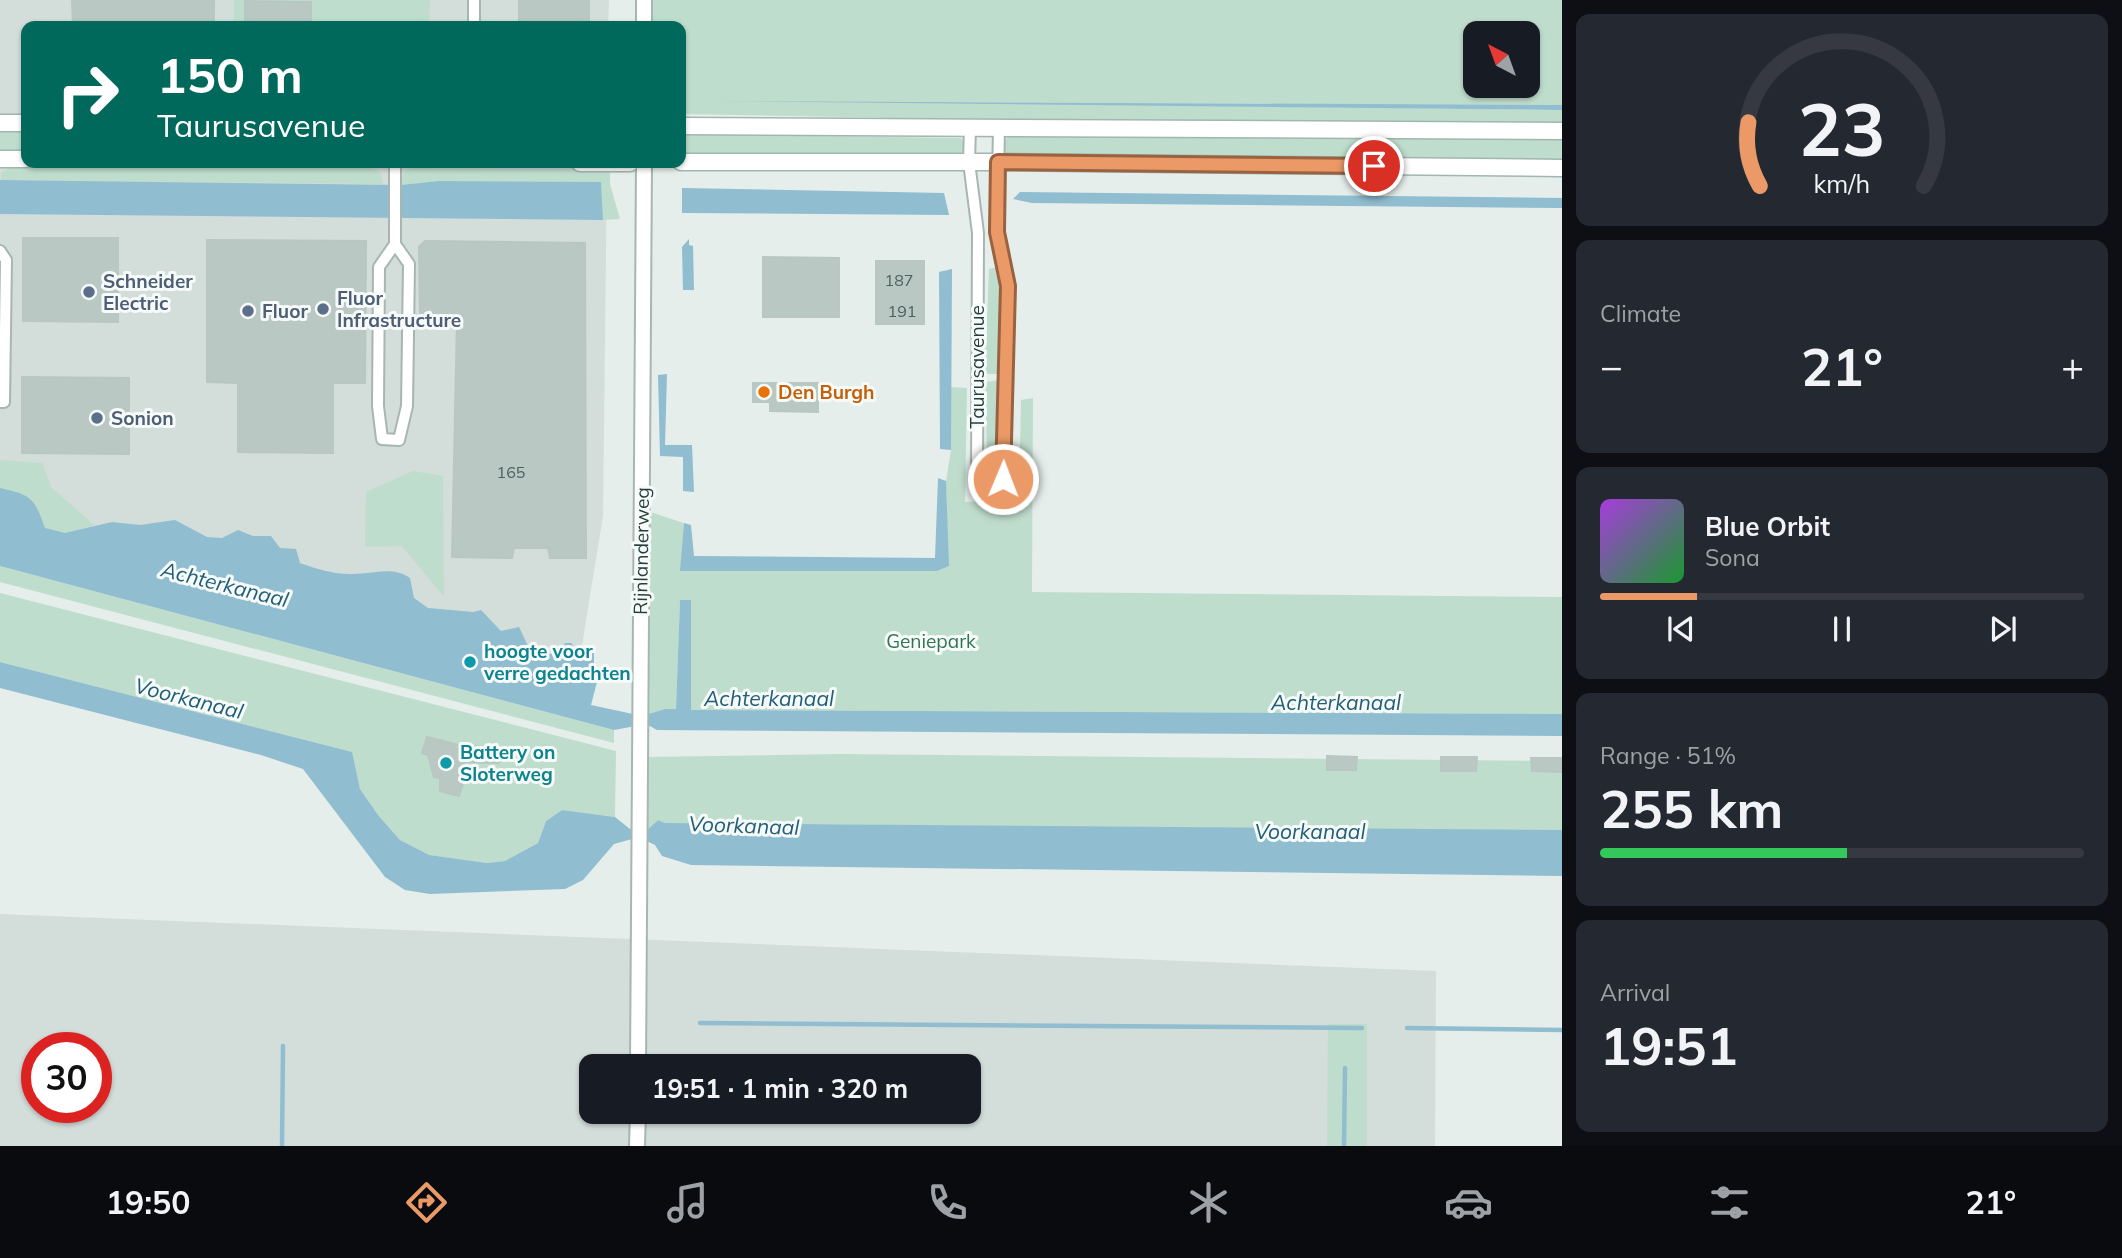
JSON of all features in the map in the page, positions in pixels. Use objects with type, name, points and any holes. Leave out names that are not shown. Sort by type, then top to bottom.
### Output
[{"type":"main road","points":[[0,123],[21,123]]},
{"type":"main road","points":[[686,126],[1562,131]]},
{"type":"main road","points":[[0,159],[21,159]]},
{"type":"main road","points":[[686,162],[998,162],[1562,169]]},
{"type":"street","points":[[474,0],[474,21]]},
{"type":"street","points":[[643,21],[644,0]]},
{"type":"street","name":"Taurusavenue","points":[[970,128],[969,162],[978,233],[977,480],[1003,479],[1008,286],[997,232],[999,128]]},
{"type":"street","points":[[395,168],[395,244],[409,264],[407,406],[399,440],[382,439],[378,406],[379,267],[395,244]]},
{"type":"street","name":"Rijnlanderweg","points":[[638,1054],[644,168]]},
{"type":"street","points":[[0,251],[6,260],[4,402],[0,402]]},
{"type":"street","points":[[638,1124],[638,1146]]},
{"type":"shaded area","points":[[0,0],[609,0],[608,21],[21,21],[21,168],[607,168],[603,516],[577,676],[0,519]]},
{"type":"shaded area","points":[[0,914],[1436,971],[1435,1146],[0,1146]]},
{"type":"green space","points":[[234,0],[430,0],[429,21],[234,21]]},
{"type":"green space","points":[[652,0],[1562,0],[1562,105],[902,102],[1562,110],[1562,122],[1058,121],[686,114],[686,21],[652,21]]},
{"type":"green space","points":[[0,129],[21,129],[21,153],[0,153]]},
{"type":"green space","points":[[686,134],[961,138],[966,145],[960,156],[686,157]]},
{"type":"green space","points":[[1009,136],[1562,139],[1562,160],[1010,156],[1002,150],[1004,141]]},
{"type":"green space","points":[[11,166],[371,168],[380,172],[383,184],[1,180],[1,173]]},
{"type":"green space","points":[[411,168],[610,170],[610,184],[620,219],[603,220],[600,182],[439,181],[401,185],[404,172]]},
{"type":"green space","points":[[998,267],[1002,287],[1002,374],[985,374],[989,269]]},
{"type":"green space","points":[[1001,380],[994,458],[987,457],[985,382]]},
{"type":"green space","name":"Geniepark","points":[[950,387],[967,388],[965,502],[1019,500],[1021,400],[1033,398],[1032,592],[1562,597],[1562,714],[690,710],[691,600],[680,601],[676,709],[665,709],[646,715],[650,512],[684,523],[681,571],[937,571],[948,566],[946,481],[951,450]]},
{"type":"green space","points":[[0,460],[42,463],[51,487],[94,525],[66,540],[43,533],[0,501]]},
{"type":"green space","points":[[413,471],[443,476],[444,597],[402,546],[365,547],[366,492]]},
{"type":"green space","points":[[0,566],[614,730],[614,743],[0,582]]},
{"type":"green space","points":[[0,593],[616,751],[615,817],[562,810],[546,821],[538,843],[505,861],[487,863],[428,855],[400,840],[378,815],[360,789],[351,752],[0,662]]},
{"type":"green space","points":[[841,754],[1562,761],[1562,831],[665,823],[658,820],[645,832],[647,757]]},
{"type":"green space","points":[[1328,1024],[1367,1024],[1367,1146],[1327,1146]]},
{"type":"water","points":[[715,101],[1562,105],[1562,110]]},
{"type":"water","points":[[0,180],[401,185],[439,181],[601,182],[603,220],[0,214]]},
{"type":"water","points":[[682,188],[944,193],[949,215],[682,213]]},
{"type":"water","points":[[1020,192],[1562,198],[1562,208],[1032,203],[1013,199]]},
{"type":"water","points":[[689,239],[689,245],[693,246],[694,290],[683,290],[682,247]]},
{"type":"water","points":[[952,269],[951,450],[940,449],[939,272]]},
{"type":"water","points":[[667,374],[665,445],[692,445],[694,492],[683,491],[683,457],[660,456],[658,375]]},
{"type":"water","points":[[938,478],[946,481],[949,566],[937,571],[680,571],[684,523],[691,525],[694,556],[935,558]]},
{"type":"water","name":"Achterkanaal","points":[[0,488],[30,499],[45,528],[65,533],[112,522],[140,525],[175,520],[207,537],[222,538],[238,530],[253,536],[271,536],[280,548],[296,549],[300,563],[325,571],[350,574],[388,571],[403,574],[410,578],[414,598],[428,608],[473,612],[481,610],[501,631],[519,627],[527,644],[540,657],[548,653],[559,655],[565,643],[572,643],[574,653],[585,658],[594,652],[594,665],[599,674],[591,705],[642,716],[665,709],[676,709],[680,600],[691,600],[691,710],[1562,714],[1562,736],[657,730],[646,724],[614,730],[0,566]]},
{"type":"water","name":"Voorkanaal","points":[[0,662],[352,752],[360,789],[400,840],[429,855],[487,863],[505,861],[538,843],[546,821],[562,810],[615,817],[630,829],[645,832],[658,820],[665,823],[1562,830],[1562,876],[691,865],[662,856],[655,845],[645,840],[632,839],[614,844],[583,880],[565,889],[430,894],[405,890],[385,877],[303,769],[261,755],[0,688]]},
{"type":"building","points":[[72,0],[214,0],[214,21],[73,21]]},
{"type":"building","points":[[519,0],[589,0],[589,21],[519,21]]},
{"type":"building","points":[[245,1],[311,2],[311,21],[245,21]]},
{"type":"building","points":[[23,238],[118,238],[118,322],[23,321]]},
{"type":"building","points":[[207,240],[366,241],[365,383],[333,383],[333,453],[238,452],[238,383],[207,382]]},
{"type":"building","points":[[425,241],[585,243],[586,558],[550,558],[548,548],[514,548],[512,558],[452,557],[457,319],[420,316],[419,247]]},
{"type":"building","points":[[763,257],[839,258],[839,317],[763,317]]},
{"type":"building","points":[[876,261],[924,261],[924,324],[876,324]]},
{"type":"building","points":[[22,377],[129,378],[129,454],[22,453]]},
{"type":"building","points":[[753,383],[818,383],[818,412],[770,411],[770,402],[753,402]]},
{"type":"building","points":[[427,737],[463,746],[498,747],[499,763],[463,762],[472,783],[463,783],[459,796],[440,791],[440,778],[434,777],[428,755],[422,753]]},
{"type":"building","points":[[1327,756],[1357,757],[1356,770],[1327,770]]},
{"type":"building","points":[[1441,757],[1477,757],[1476,771],[1441,771]]},
{"type":"building","points":[[1531,758],[1562,758],[1562,772],[1532,771]]},
{"type":"waterway","points":[[700,1023],[1362,1028]]},
{"type":"waterway","points":[[1407,1028],[1562,1030]]},
{"type":"waterway","points":[[282,1146],[283,1046]]},
{"type":"waterway","points":[[1344,1146],[1345,1068]]},
{"type":"place","name":"Schneider Electric","points":[[89,292]]},
{"type":"place","name":"Fluor Infrastructure","points":[[323,309]]},
{"type":"place","name":"Fluor","points":[[248,311]]},
{"type":"place","name":"Den Burgh","points":[[764,392]]},
{"type":"place","name":"Sonion","points":[[97,418]]},
{"type":"place","name":"hoogte voor verre gedachten","points":[[470,662]]},
{"type":"place","name":"Battery on Sloterweg","points":[[446,763]]},
{"type":"route","points":[[1003,479],[1008,286],[997,232],[998,162],[1374,166]]}]
